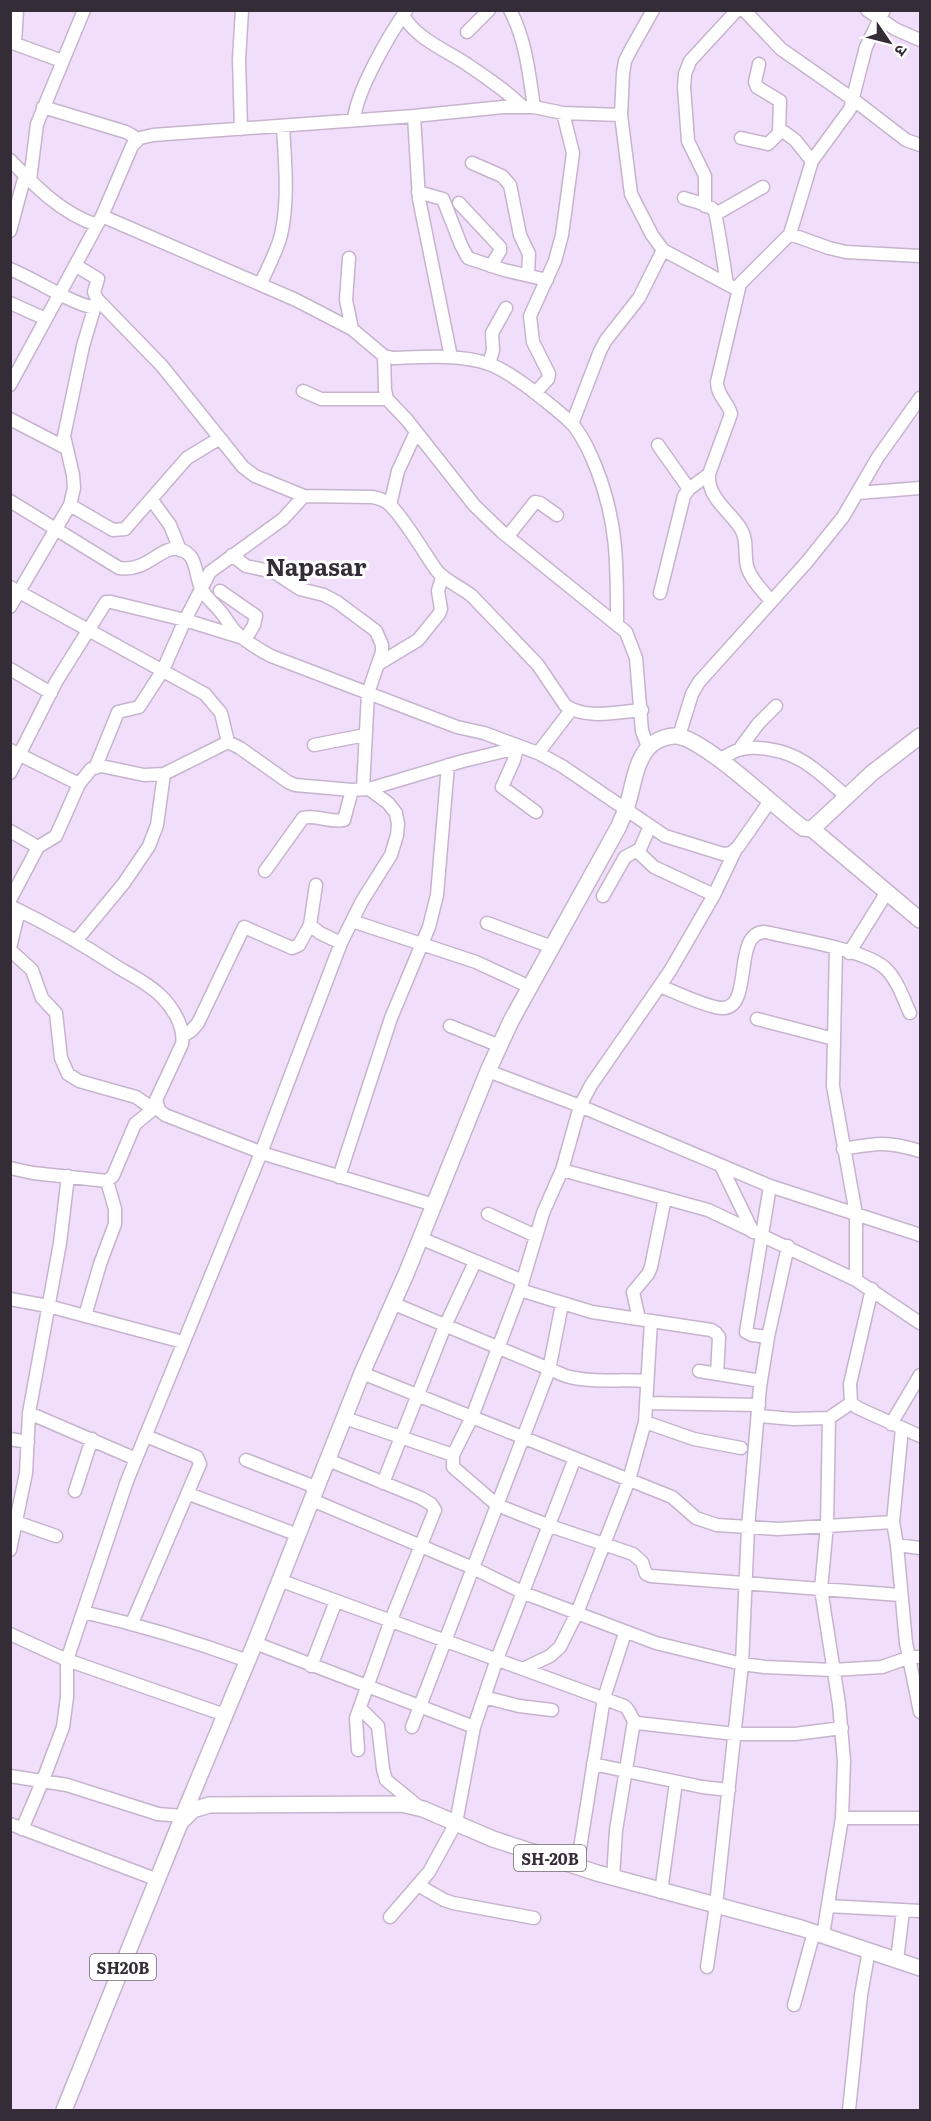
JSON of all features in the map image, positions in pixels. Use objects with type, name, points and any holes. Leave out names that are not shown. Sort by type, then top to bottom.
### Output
[{"type":"main road","points":[[181,1819],[248,1661],[362,1373],[488,1071],[530,987],[608,848],[627,808],[639,763],[648,747],[662,739],[679,736],[720,760],[803,828],[812,829],[921,920]]},
{"type":"main road","points":[[812,829],[872,773],[919,741]]},
{"type":"main road","name":"SH-20B","points":[[181,1819],[193,1810],[209,1805],[401,1804],[423,1809],[493,1839],[577,1867],[819,1934],[921,1968]]},
{"type":"main road","name":"SH20B","points":[[64,2110],[181,1819]]},
{"type":"street","points":[[17,10],[13,43],[62,61]]},
{"type":"street","points":[[10,231],[27,178],[35,133],[84,10]]},
{"type":"street","points":[[241,129],[242,10]]},
{"type":"street","points":[[467,32],[489,10]]},
{"type":"street","points":[[510,10],[525,51],[528,107]]},
{"type":"street","points":[[653,10],[625,61],[621,115],[631,194],[652,235],[663,250],[732,287]]},
{"type":"street","points":[[705,206],[705,176],[688,141],[685,74],[694,56],[737,10]]},
{"type":"street","points":[[744,10],[782,49],[906,140],[921,145]]},
{"type":"street","points":[[867,10],[882,15],[905,34],[921,40]]},
{"type":"street","points":[[405,12],[414,31],[528,107]]},
{"type":"street","points":[[354,120],[355,109],[371,71],[405,12]]},
{"type":"street","points":[[732,287],[745,279],[790,234],[812,161],[847,115],[854,100],[866,48],[882,15]]},
{"type":"street","points":[[741,138],[768,144],[779,132],[780,101],[757,87],[755,82],[759,64]]},
{"type":"street","points":[[44,107],[126,132],[133,136],[135,142]]},
{"type":"street","points":[[10,385],[100,220],[135,142],[140,138],[153,135],[528,107],[562,113],[621,115]]},
{"type":"street","points":[[535,393],[548,379],[549,374],[536,349],[530,316],[560,247],[572,163],[571,143],[562,113]]},
{"type":"street","points":[[414,116],[418,192],[451,357]]},
{"type":"street","points":[[261,283],[280,236],[284,217],[286,176],[283,126]]},
{"type":"street","points":[[779,132],[790,135],[812,161]]},
{"type":"street","points":[[10,160],[27,178],[70,214],[100,220],[261,283],[352,329],[384,356],[451,357],[489,364],[535,393],[572,424],[585,441],[610,508],[615,530],[617,623]]},
{"type":"street","points":[[472,163],[502,176],[510,185],[519,235],[529,254],[528,275]]},
{"type":"street","points":[[716,214],[763,187]]},
{"type":"street","points":[[418,192],[443,199],[466,256],[491,266],[547,280]]},
{"type":"street","points":[[684,198],[715,211],[732,287],[717,382],[719,395],[730,407],[731,414],[708,482],[712,491],[742,531],[746,541],[748,570],[771,601]]},
{"type":"street","points":[[459,203],[500,247],[491,266]]},
{"type":"street","points":[[790,234],[846,252],[921,256]]},
{"type":"street","points":[[572,424],[600,351],[639,298],[663,250]]},
{"type":"street","points":[[349,258],[346,300],[352,329]]},
{"type":"street","points":[[10,606],[15,589],[70,505],[74,488],[64,436],[83,346],[96,304],[94,292],[98,279],[75,265]]},
{"type":"street","points":[[10,269],[77,303],[96,304],[162,366],[243,467],[255,476],[304,496],[372,497],[382,499],[390,505],[442,577],[472,596],[538,665],[565,705],[571,710],[590,713],[642,710]]},
{"type":"street","points":[[10,303],[46,319]]},
{"type":"street","points":[[489,364],[494,350],[492,333],[506,308]]},
{"type":"street","points":[[10,355],[24,360]]},
{"type":"street","points":[[384,356],[387,399],[474,505],[508,536],[617,623],[630,638],[636,658],[642,731],[648,747]]},
{"type":"street","points":[[303,391],[312,397],[330,400],[387,399]]},
{"type":"street","points":[[679,736],[692,694],[699,682],[806,563],[836,526],[878,457],[921,398]]},
{"type":"street","points":[[10,419],[66,448]]},
{"type":"street","points":[[390,505],[398,471],[416,432]]},
{"type":"street","points":[[70,505],[113,530],[119,531],[133,522],[187,458],[220,438]]},
{"type":"street","points":[[658,445],[689,489]]},
{"type":"street","points":[[660,593],[681,506],[689,489],[709,474]]},
{"type":"street","points":[[858,493],[921,488]]},
{"type":"street","points":[[10,900],[38,848],[56,836],[79,784],[96,766],[118,711],[139,707],[163,670],[201,588],[214,568],[283,519],[304,496]]},
{"type":"street","points":[[152,499],[170,525],[180,550]]},
{"type":"street","points":[[10,501],[119,568],[134,569],[167,550],[180,550],[187,553],[195,564],[201,588],[243,638]]},
{"type":"street","points":[[508,536],[535,502],[557,515]]},
{"type":"street","points":[[232,555],[246,566],[274,572],[300,589],[324,595],[338,602],[376,631],[382,645],[380,663],[368,693],[361,789],[344,820],[314,816],[303,818],[265,871]]},
{"type":"street","points":[[380,663],[418,640],[439,614],[441,609],[438,591],[442,577]]},
{"type":"street","points":[[15,589],[195,687],[221,713],[228,742],[295,785],[361,789],[519,747]]},
{"type":"street","points":[[220,591],[256,616],[254,626],[243,638]]},
{"type":"street","points":[[10,773],[15,753],[88,630],[106,602],[111,602],[185,620],[243,638],[271,656],[457,727],[484,733],[538,753],[627,808],[665,836],[723,854],[735,851]]},
{"type":"street","points":[[10,669],[51,693]]},
{"type":"street","points":[[720,760],[741,747],[758,724],[776,706]]},
{"type":"street","points":[[538,753],[571,710]]},
{"type":"street","points":[[314,745],[365,735]]},
{"type":"street","points":[[96,766],[144,775],[164,774],[228,742]]},
{"type":"street","points":[[741,747],[751,746],[794,755],[846,796]]},
{"type":"street","points":[[519,747],[502,787],[536,813]]},
{"type":"street","points":[[15,753],[79,784]]},
{"type":"street","points":[[339,1177],[391,1018],[431,920],[437,895],[448,765]]},
{"type":"street","points":[[76,941],[124,883],[149,846],[157,825],[164,774]]},
{"type":"street","points":[[158,1880],[16,1826],[43,1780],[63,1727],[66,1715],[67,1659],[136,1459],[261,1153],[341,943],[371,886],[391,855],[398,835],[398,824],[392,808],[361,789]]},
{"type":"street","points":[[770,801],[735,851],[714,895],[660,986],[591,1085],[580,1106],[562,1170],[543,1213],[521,1286],[472,1417],[453,1455],[453,1467],[497,1505],[638,1557],[646,1574],[651,1576],[900,1596]]},
{"type":"street","points":[[603,896],[625,857],[637,851],[650,826]]},
{"type":"street","points":[[10,831],[38,848]]},
{"type":"street","points":[[637,851],[654,867],[714,895]]},
{"type":"street","points":[[183,1036],[198,1023],[244,927],[292,948],[299,945],[310,925],[316,885]]},
{"type":"street","points":[[849,952],[887,892]]},
{"type":"street","points":[[10,1168],[107,1181],[113,1176],[135,1124],[155,1107],[159,1092],[182,1044],[183,1036],[178,1021],[160,995],[76,941],[15,908],[10,949],[32,970],[42,998],[56,1013],[61,1058],[68,1074],[79,1080],[136,1097],[155,1107],[165,1115],[261,1153],[434,1205]]},
{"type":"street","points":[[352,921],[476,962],[530,987]]},
{"type":"street","points":[[487,922],[552,947]]},
{"type":"street","points":[[310,925],[320,933],[341,943]]},
{"type":"street","points":[[660,986],[710,1005],[721,1008],[731,1007],[739,992],[748,946],[752,937],[759,932],[836,948],[874,961],[885,968],[894,979],[910,1013]]},
{"type":"street","points":[[836,948],[833,1086],[856,1214],[856,1280]]},
{"type":"street","points":[[757,1019],[834,1039]]},
{"type":"street","points":[[450,1026],[500,1046]]},
{"type":"street","points":[[488,1071],[580,1106],[770,1186],[921,1235]]},
{"type":"street","points":[[843,1149],[882,1143],[897,1144],[921,1151]]},
{"type":"street","points":[[721,1166],[758,1234]]},
{"type":"street","points":[[562,1170],[708,1210],[856,1280],[921,1323]]},
{"type":"street","points":[[10,1550],[26,1473],[28,1413],[60,1243],[68,1176]]},
{"type":"street","points":[[85,1316],[100,1264],[115,1224],[115,1209],[107,1181]]},
{"type":"street","points":[[768,1337],[746,1332],[758,1258],[758,1234],[770,1186]]},
{"type":"street","points":[[523,1669],[556,1652],[577,1613],[629,1480],[645,1422],[647,1381],[645,1320],[633,1292],[651,1267],[665,1198]]},
{"type":"street","points":[[488,1214],[536,1236]]},
{"type":"street","points":[[420,1238],[562,1304],[592,1312],[716,1333],[719,1337],[717,1374]]},
{"type":"street","points":[[707,1968],[742,1664],[748,1528],[761,1381],[788,1246]]},
{"type":"street","points":[[383,1483],[445,1326],[475,1262]]},
{"type":"street","points":[[851,1403],[850,1384],[872,1289]]},
{"type":"street","points":[[10,1299],[48,1306],[183,1342]]},
{"type":"street","points":[[392,1303],[566,1376],[588,1380],[647,1381]]},
{"type":"street","points":[[412,1727],[549,1370],[562,1304]]},
{"type":"street","points":[[699,1371],[761,1381]]},
{"type":"street","points":[[362,1373],[672,1497],[696,1518],[717,1525],[778,1529],[892,1522]]},
{"type":"street","points":[[921,1375],[897,1426],[892,1522],[897,1545],[906,1643],[915,1657],[921,1712]]},
{"type":"street","points":[[646,1403],[759,1410],[793,1419],[829,1418],[851,1403]]},
{"type":"street","points":[[851,1403],[921,1436]]},
{"type":"street","points":[[28,1413],[136,1459]]},
{"type":"street","points":[[345,1418],[453,1455]]},
{"type":"street","points":[[794,2005],[828,1906],[842,1818],[844,1761],[842,1728],[821,1589],[827,1525],[829,1418]]},
{"type":"street","points":[[645,1422],[694,1439],[741,1448]]},
{"type":"street","points":[[132,1623],[200,1464],[197,1457],[146,1437]]},
{"type":"street","points":[[10,1439],[28,1442]]},
{"type":"street","points":[[75,1491],[92,1439]]},
{"type":"street","points":[[390,1917],[429,1872],[456,1823],[463,1798],[474,1727],[497,1659],[575,1458]]},
{"type":"street","points":[[246,1460],[419,1546],[473,1568],[524,1593],[656,1643],[742,1664],[765,1667],[833,1670],[882,1666],[915,1657]]},
{"type":"street","points":[[328,1460],[421,1498],[434,1506],[434,1513],[390,1620],[360,1708],[356,1723],[358,1750]]},
{"type":"street","points":[[189,1494],[298,1535]]},
{"type":"street","points":[[16,1522],[56,1536]]},
{"type":"street","points":[[897,1545],[921,1548]]},
{"type":"street","points":[[279,1580],[627,1708],[633,1721],[616,1830],[613,1878]]},
{"type":"street","points":[[311,1666],[336,1601]]},
{"type":"street","points":[[83,1612],[190,1640],[248,1661]]},
{"type":"street","points":[[577,1867],[604,1698],[625,1633]]},
{"type":"street","points":[[10,1634],[67,1659],[225,1716]]},
{"type":"street","points":[[255,1643],[474,1727]]},
{"type":"street","points":[[484,1697],[519,1706],[552,1710]]},
{"type":"street","points":[[360,1708],[378,1726],[382,1768],[386,1780],[423,1809]]},
{"type":"street","points":[[633,1721],[735,1734],[795,1734],[842,1728]]},
{"type":"street","points":[[593,1764],[676,1782],[729,1790]]},
{"type":"street","points":[[10,1776],[67,1785],[181,1819]]},
{"type":"street","points":[[661,1892],[676,1782]]},
{"type":"street","points":[[842,1818],[921,1818]]},
{"type":"street","points":[[418,1885],[444,1900],[534,1918]]},
{"type":"street","points":[[828,1906],[921,1911]]},
{"type":"street","points":[[897,1960],[903,1911]]},
{"type":"street","points":[[849,2110],[868,1950]]},
{"type":"district","name":"Napasar","points":[[316,565]]}]
